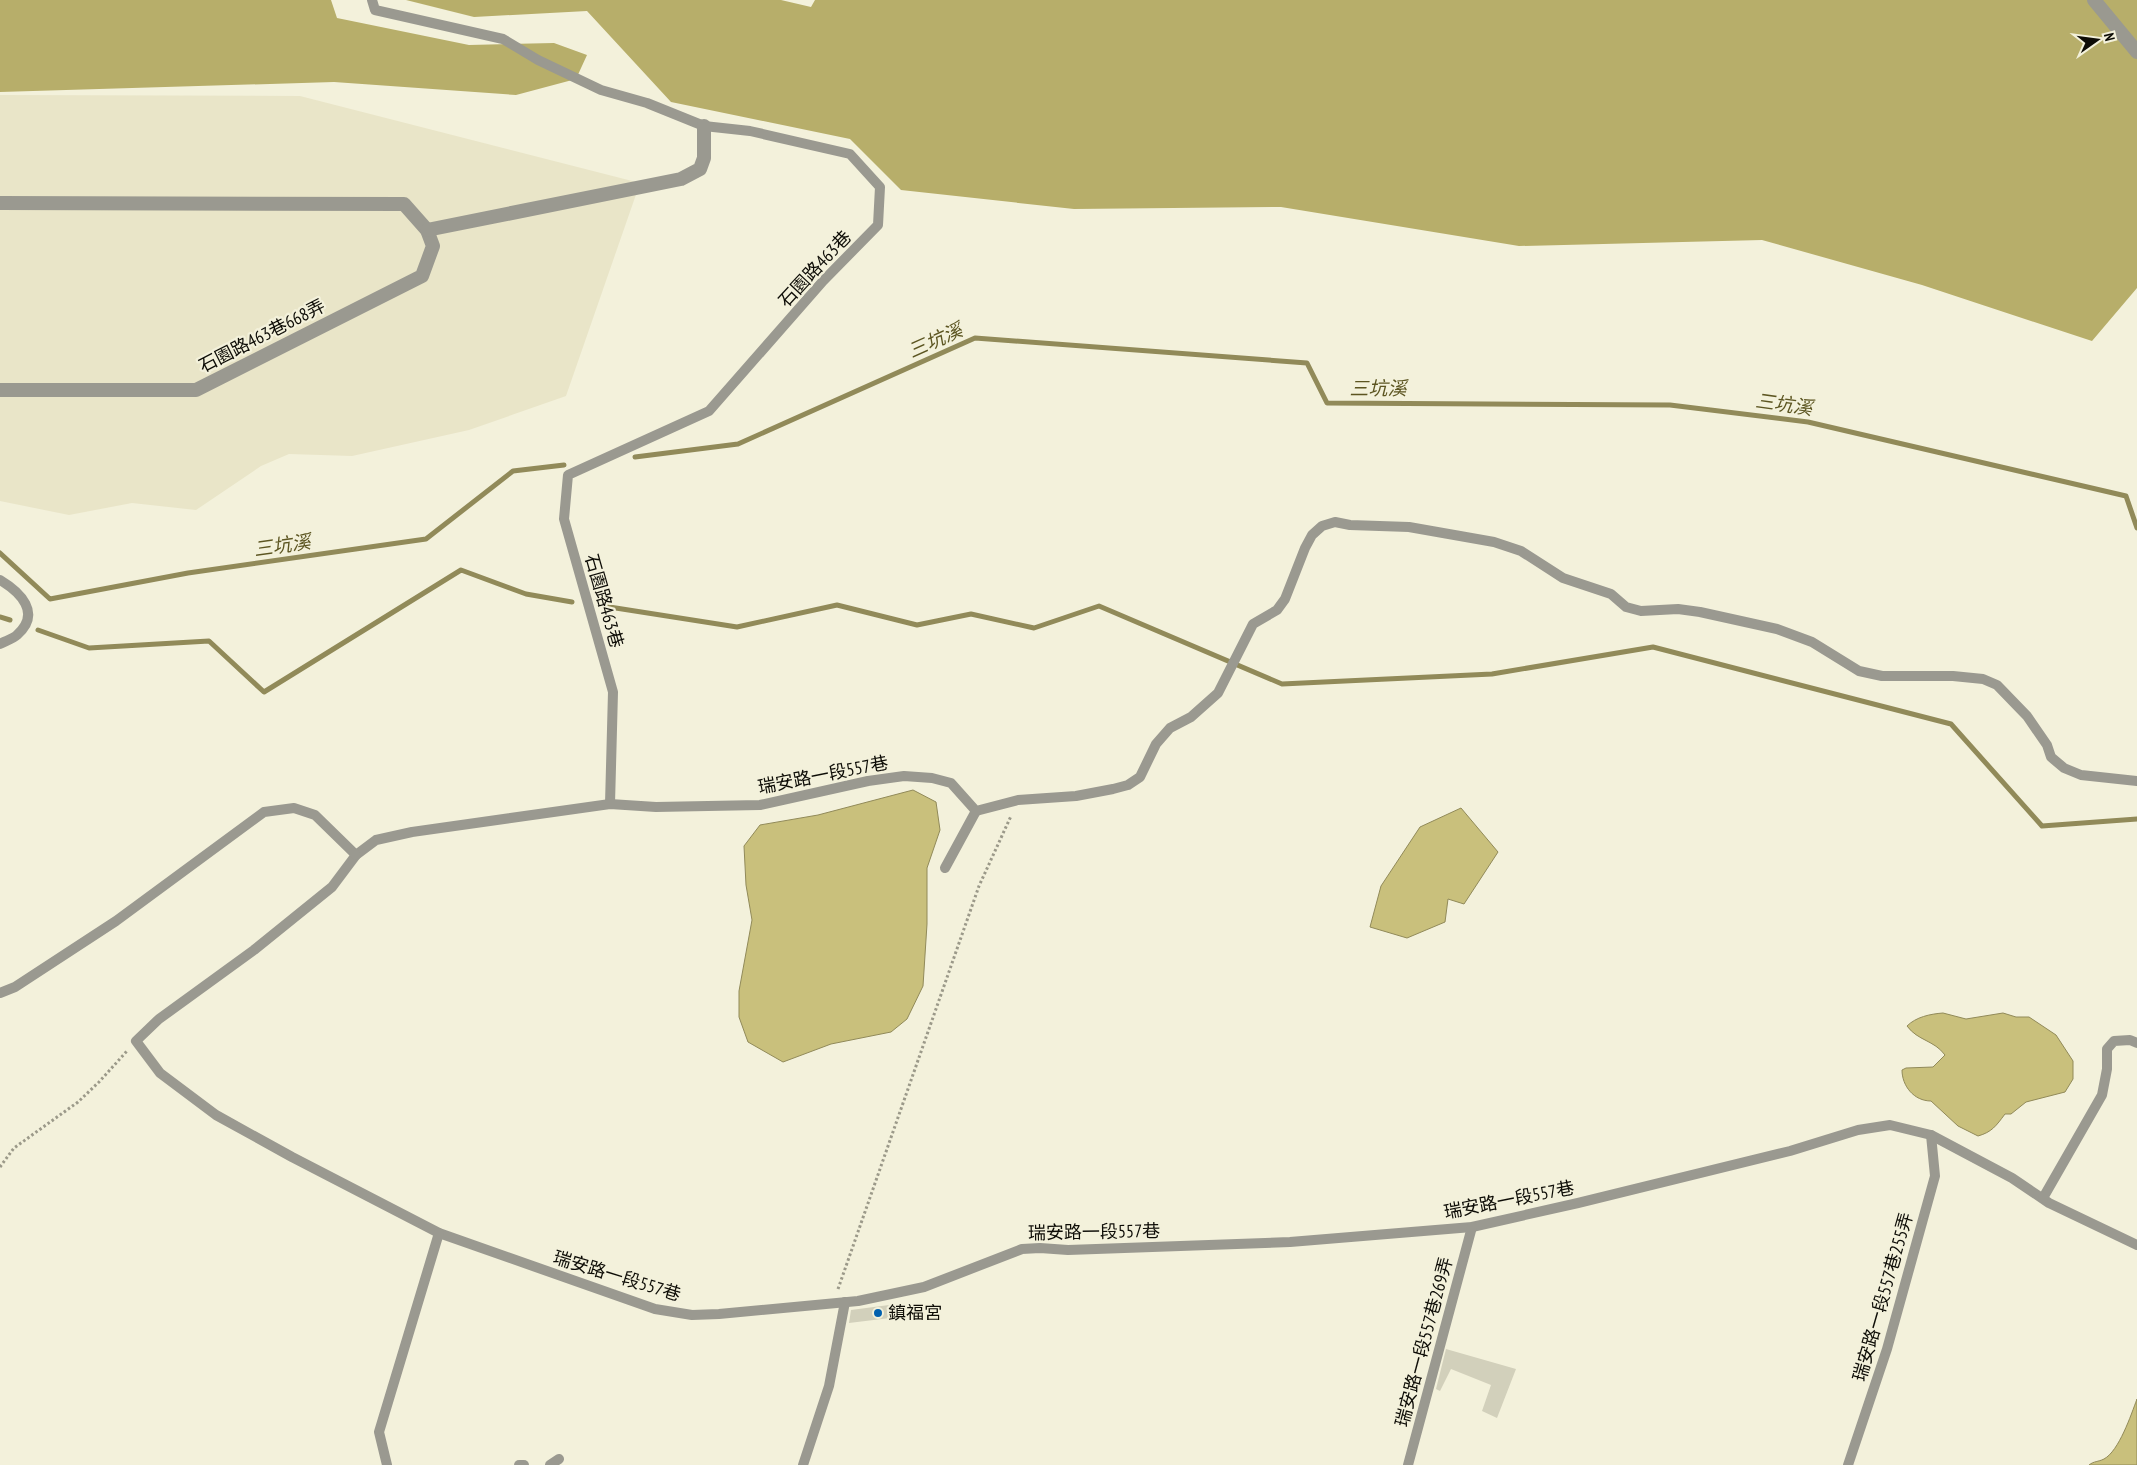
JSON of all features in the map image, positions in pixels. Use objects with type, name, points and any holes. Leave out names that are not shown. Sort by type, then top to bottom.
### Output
[{"type":"street","points":[[2094,0],[2137,52]]},
{"type":"street","points":[[0,204],[404,204],[427,230],[682,179],[700,169],[704,158],[704,126]]},
{"type":"street","name":"石園路463巷668弄","points":[[0,390],[196,390],[422,276],[433,246],[427,230]]},
{"type":"lane","name":"石園路463巷","points":[[372,0],[375,10],[503,39],[538,60],[601,90],[647,103],[704,126],[750,131],[850,154],[880,187],[878,225],[823,281],[709,411],[568,475],[564,519],[613,692],[610,804]]},
{"type":"lane","points":[[945,868],[976,811],[1018,800],[1076,796],[1104,791],[1128,785],[1140,777],[1156,744],[1170,728],[1191,717],[1218,694],[1253,624],[1277,610],[1285,599],[1304,548],[1312,535],[1322,526],[1335,522],[1350,525],[1409,527],[1494,542],[1520,552],[1563,578],[1610,594],[1626,607],[1641,610],[1678,609],[1693,611],[1777,629],[1812,642],[1859,670],[1882,676],[1953,676],[1982,680],[1997,685],[2027,716],[2047,745],[2050,757],[2064,768],[2081,775],[2137,781]]},
{"type":"lane","points":[[0,580],[12,587],[26,604],[29,614],[17,635],[0,644]]},
{"type":"lane","name":"瑞安路一段557巷","points":[[976,811],[951,783],[932,778],[904,776],[868,781],[760,805],[656,807],[610,804],[412,832],[376,840],[356,855],[332,887],[254,950],[160,1020],[136,1041],[160,1073],[216,1115],[292,1157],[439,1233],[655,1309],[692,1315],[845,1302],[924,1288],[1022,1249],[1068,1250],[1290,1242],[1472,1227],[1578,1204],[1790,1151],[1858,1130],[1890,1125],[1931,1135],[2012,1178],[2048,1203],[2137,1245]]},
{"type":"lane","points":[[0,993],[15,987],[116,921],[264,812],[294,808],[315,815],[356,855]]},
{"type":"lane","points":[[2043,1198],[2102,1095],[2107,1069],[2107,1049],[2114,1041],[2130,1040],[2137,1043]]},
{"type":"lane","name":"瑞安路一段557巷255弄","points":[[1848,1465],[1887,1349],[1935,1176],[1931,1135]]},
{"type":"lane","name":"瑞安路一段557巷269弄","points":[[1408,1465],[1472,1227]]},
{"type":"lane","points":[[386,1465],[379,1432],[439,1233]]},
{"type":"lane","points":[[803,1465],[829,1386],[845,1302]]},
{"type":"lane","points":[[550,1465],[559,1459]]},
{"type":"lane","points":[[519,1465],[524,1465]]},
{"type":"path","points":[[833,1303],[979,886],[1018,800]]},
{"type":"path","points":[[0,1167],[14,1148],[78,1102],[136,1041]]},
{"type":"shaded area","points":[[0,0],[331,0],[337,18],[469,45],[554,43],[587,55],[576,79],[516,95],[334,82],[0,92]]},
{"type":"shaded area","points":[[406,0],[781,0],[811,7],[815,0],[2137,0],[2137,288],[2092,341],[1922,285],[1762,240],[1519,246],[1281,207],[1074,209],[901,190],[850,139],[671,102],[587,11],[474,17]]},
{"type":"shaded area","points":[[0,95],[300,96],[640,183],[566,396],[469,430],[352,456],[289,454],[261,466],[196,510],[132,503],[69,515],[0,501]]},
{"type":"shaded area","points":[[913,790],[936,802],[940,830],[927,868],[927,924],[923,986],[907,1019],[891,1032],[831,1044],[783,1062],[748,1042],[739,1017],[739,991],[752,920],[746,885],[744,846],[760,825],[818,815]]},
{"type":"shaded area","points":[[1461,808],[1498,852],[1464,904],[1448,899],[1445,922],[1407,938],[1370,927],[1381,886],[1420,827]]},
{"type":"shaded area","points":[[1943,1013],[1966,1019],[2003,1013],[2016,1017],[2029,1017],[2056,1035],[2073,1061],[2073,1079],[2065,1092],[2026,1102],[2011,1114],[2005,1114],[1987,1133],[1978,1136],[1958,1126],[1931,1101],[1919,1098],[1910,1092],[1904,1082],[1902,1070],[1906,1068],[1933,1067],[1945,1055],[1936,1046],[1916,1035],[1907,1026],[1924,1016]]},
{"type":"shaded area","points":[[2137,1399],[2137,1465],[2089,1465],[2104,1459],[2115,1448],[2124,1432]]},
{"type":"building","points":[[889,1305],[890,1318],[849,1323],[851,1310]]},
{"type":"building","points":[[1446,1349],[1516,1369],[1497,1418],[1482,1411],[1491,1385],[1451,1369],[1440,1391],[1436,1389]]},
{"type":"waterway","name":"三坑溪","points":[[635,457],[738,444],[975,338],[1307,363],[1327,403],[1670,405],[1808,422],[2126,496],[2137,528]]},
{"type":"waterway","name":"三坑溪","points":[[0,553],[50,599],[188,573],[426,539],[513,471],[564,465]]},
{"type":"waterway","points":[[38,630],[89,648],[209,641],[264,692],[461,570],[526,594],[572,602]]},
{"type":"waterway","points":[[603,606],[737,627],[837,605],[917,625],[971,614],[1034,628],[1099,606],[1282,684],[1492,674],[1653,647],[1951,724],[2042,826],[2137,819]]},
{"type":"waterway","points":[[0,617],[10,620]]},
{"type":"place","name":"鎮福宮","points":[[878,1313]]}]
